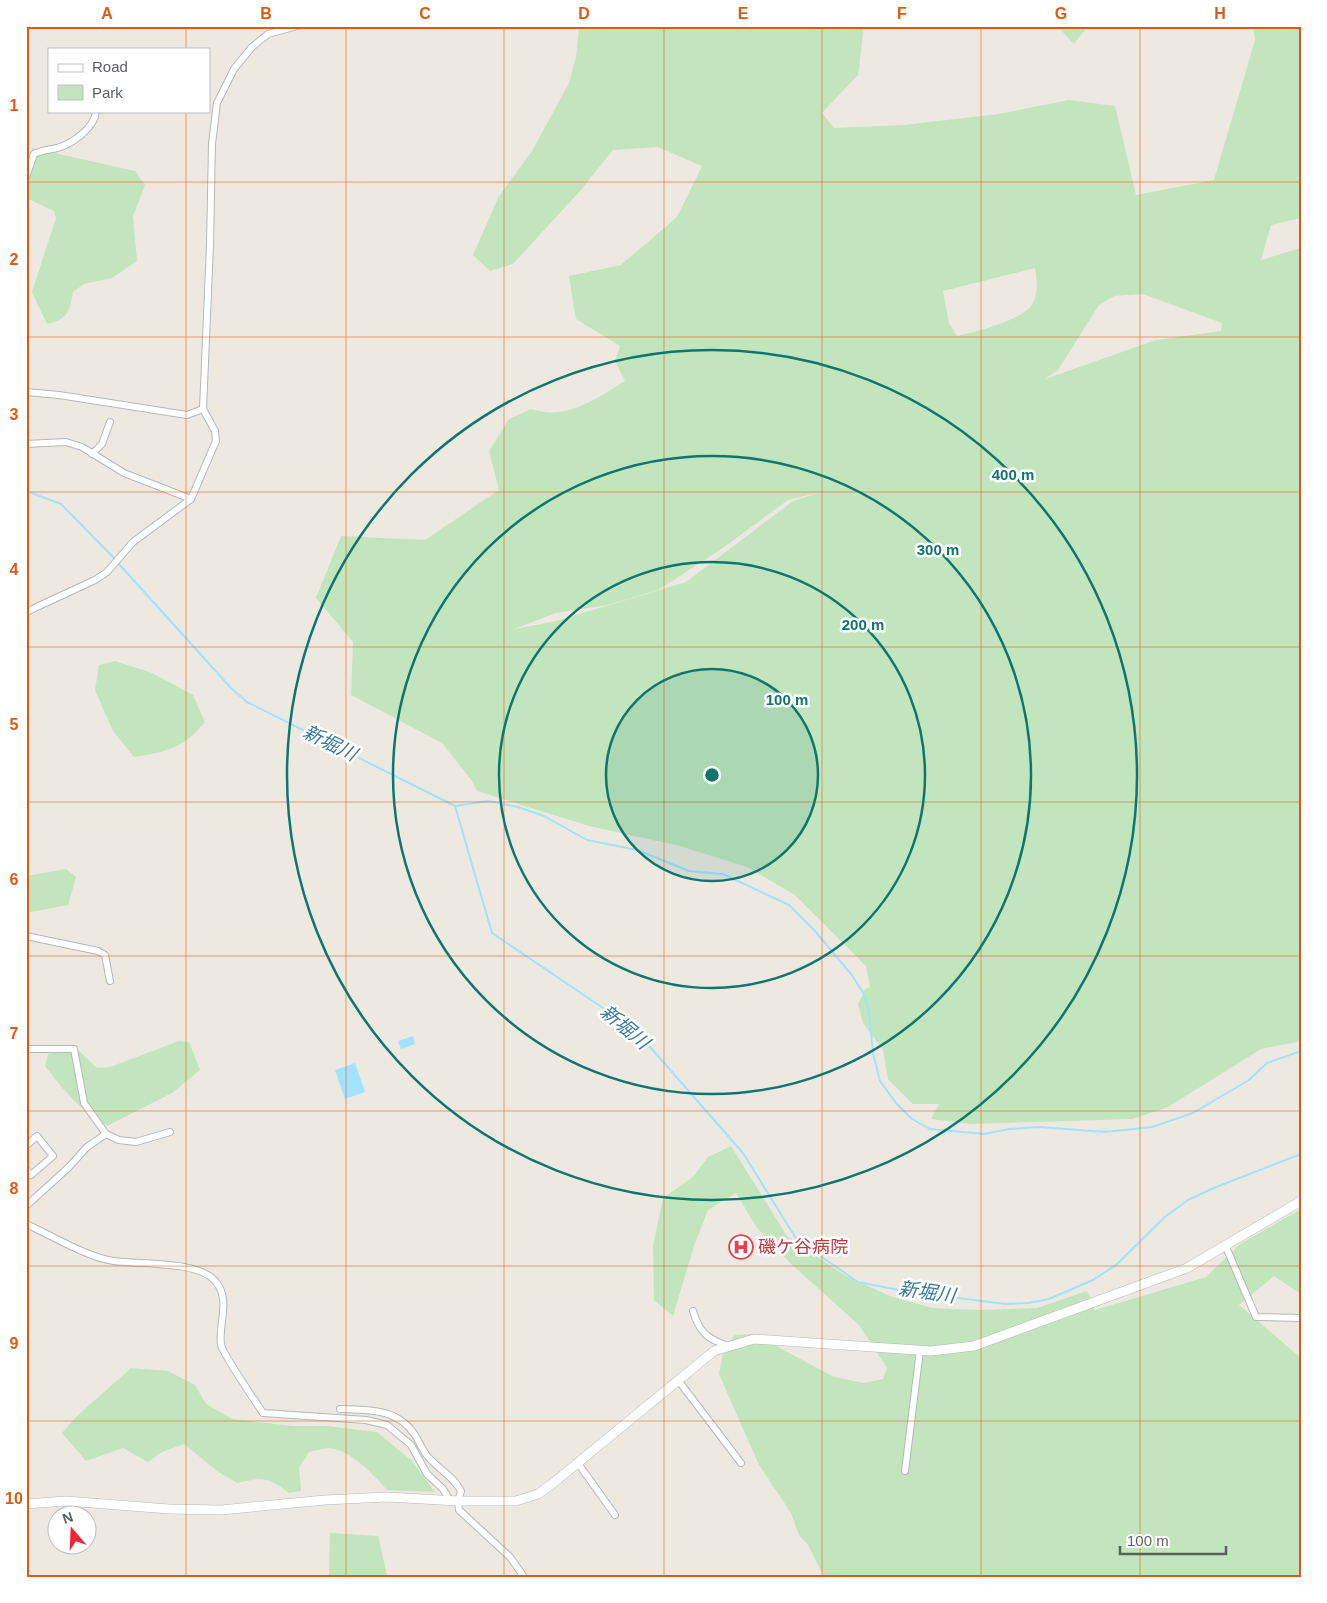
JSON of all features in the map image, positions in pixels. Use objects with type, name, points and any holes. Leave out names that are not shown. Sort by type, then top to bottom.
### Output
[{"type":"street","points":[[26,612],[95,580],[107,572],[133,542],[191,499],[216,441],[215,431],[203,409],[212,144],[217,103],[234,69],[252,47],[268,34],[297,26]]},
{"type":"street","points":[[210,100],[217,103]]},
{"type":"street","points":[[26,177],[34,154],[70,143],[85,131],[96,118],[96,112]]},
{"type":"street","points":[[26,392],[187,414],[203,409]]},
{"type":"street","points":[[92,454],[102,444],[110,422]]},
{"type":"street","points":[[26,444],[66,442],[92,454],[124,473],[191,499]]},
{"type":"street","points":[[26,936],[98,951],[105,955],[110,981]]},
{"type":"street","points":[[26,1049],[74,1049],[84,1102],[106,1134],[120,1140],[136,1142],[170,1132]]},
{"type":"street","points":[[26,1206],[68,1168],[87,1147],[106,1134]]},
{"type":"street","points":[[26,1146],[37,1136],[53,1156],[31,1175],[26,1169]]},
{"type":"street","points":[[26,1504],[66,1501],[169,1510],[221,1510],[378,1497],[454,1501],[516,1501],[538,1494],[714,1351],[761,1339],[920,1350],[974,1346],[1187,1268],[1226,1247],[1301,1201]]},
{"type":"street","points":[[26,1224],[96,1256],[113,1261],[169,1265],[207,1275],[216,1282],[223,1298],[221,1346],[262,1413],[366,1420],[387,1426],[411,1445],[427,1474],[454,1501],[459,1510],[510,1557],[524,1577]]},
{"type":"street","points":[[1226,1247],[1256,1317],[1301,1318]]},
{"type":"street","points":[[693,1311],[704,1335],[728,1346]]},
{"type":"street","points":[[905,1471],[920,1350]]},
{"type":"street","points":[[678,1380],[741,1463]]},
{"type":"street","points":[[340,1409],[387,1412],[401,1420],[415,1434],[426,1455],[440,1470],[456,1481],[461,1491],[454,1501]]},
{"type":"street","points":[[577,1462],[615,1515]]},
{"type":"green space","points":[[864,26],[858,75],[822,113],[834,128],[904,125],[999,114],[1069,100],[1115,106],[1136,195],[1214,180],[1255,40],[1253,26],[1301,26],[1301,218],[1271,225],[1261,260],[1301,248],[1301,1041],[1261,1049],[1168,1107],[1132,1119],[971,1124],[931,1119],[939,1104],[913,1104],[888,1079],[883,1050],[863,1023],[858,1004],[865,989],[870,987],[866,966],[795,895],[747,867],[680,846],[589,826],[477,791],[472,781],[442,743],[351,695],[353,642],[316,598],[341,536],[425,540],[499,490],[489,451],[509,419],[531,409],[544,412],[568,410],[592,401],[625,381],[615,361],[620,346],[576,319],[569,276],[621,265],[677,217],[702,166],[658,147],[613,150],[580,191],[513,264],[490,271],[473,255],[499,196],[532,151],[569,83],[576,57],[579,27]],"holes":[[[1035,268],[1036,292],[1031,306],[1007,321],[957,336],[949,323],[943,291]],[[1143,294],[1222,323],[1221,331],[1156,340],[1045,379],[1058,370],[1099,305],[1114,296]],[[821,492],[793,501],[686,582],[553,622],[514,629],[556,613],[608,605],[658,590],[720,550],[788,500]]]},
{"type":"green space","points":[[1057,26],[1088,26],[1074,44]]},
{"type":"green space","points":[[32,148],[135,171],[145,185],[133,216],[137,261],[112,278],[84,284],[73,292],[66,314],[59,320],[47,324],[32,292],[56,218],[54,211],[26,198],[26,181]]},
{"type":"green space","points":[[115,661],[152,673],[193,695],[205,722],[190,738],[174,747],[165,751],[134,757],[113,731],[95,690],[99,665]]},
{"type":"green space","points":[[66,869],[76,877],[68,905],[26,913],[26,876]]},
{"type":"green space","points":[[179,1041],[189,1042],[200,1070],[172,1093],[107,1126],[89,1114],[73,1099],[45,1066],[48,1054],[59,1051],[79,1051],[97,1068],[110,1067]]},
{"type":"green space","points":[[731,1146],[787,1236],[844,1275],[890,1296],[932,1308],[978,1310],[1037,1308],[1087,1291],[1095,1310],[1206,1277],[1240,1244],[1301,1209],[1301,1294],[1274,1276],[1239,1305],[1301,1358],[1301,1577],[824,1577],[808,1545],[799,1535],[791,1513],[759,1465],[719,1374],[724,1348],[735,1335],[754,1334],[834,1377],[864,1383],[883,1379],[887,1368],[859,1325],[791,1264],[757,1228],[736,1193],[708,1210],[694,1246],[673,1316],[654,1300],[653,1246],[663,1198],[693,1177],[708,1157]]},
{"type":"green space","points":[[131,1368],[168,1371],[195,1385],[206,1404],[232,1419],[292,1426],[327,1426],[377,1432],[411,1460],[435,1492],[387,1490],[354,1458],[346,1453],[329,1448],[309,1452],[299,1468],[301,1491],[289,1493],[276,1484],[265,1480],[259,1479],[237,1483],[217,1471],[184,1444],[162,1452],[148,1462],[123,1448],[86,1461],[62,1433],[76,1417]]},
{"type":"green space","points":[[330,1533],[378,1536],[387,1575],[390,1577],[329,1577]]},
{"type":"water","points":[[413,1036],[415,1044],[401,1049],[398,1041]]},
{"type":"water","points":[[355,1063],[365,1092],[345,1099],[335,1070]]},
{"type":"waterway","name":"新堀川","points":[[26,491],[61,504],[115,559]]},
{"type":"waterway","name":"新堀川","points":[[118,563],[231,688],[247,702],[455,806]]},
{"type":"waterway","points":[[455,806],[488,801],[518,807],[544,816],[587,840],[637,850],[689,871],[723,874],[789,905],[815,931],[851,974],[864,994],[869,1011],[873,1053],[880,1081],[896,1103],[912,1119],[930,1129],[984,1134],[1009,1129],[1039,1127],[1105,1132],[1152,1127],[1193,1113],[1249,1080],[1267,1063],[1301,1051]]},
{"type":"waterway","name":"新堀川","points":[[455,806],[492,933],[603,1008],[644,1040],[743,1153],[797,1240],[858,1282],[904,1291],[1005,1304],[1028,1303],[1049,1299],[1093,1280],[1116,1265],[1165,1217],[1188,1200],[1301,1154]]},
{"type":"place","name":"磯ケ谷病院","points":[[741,1247]]}]
